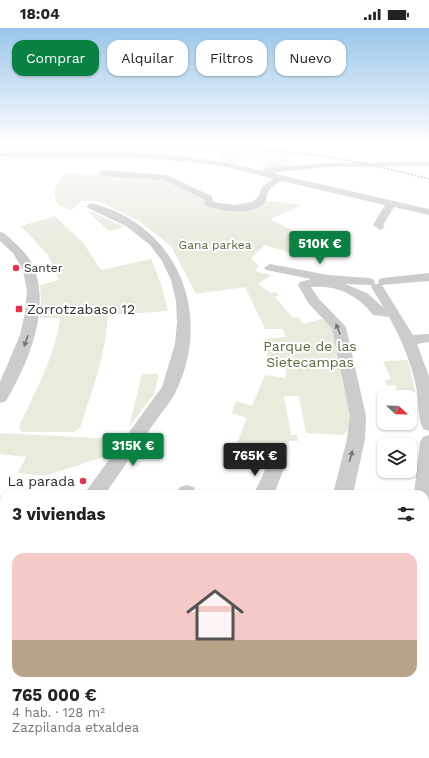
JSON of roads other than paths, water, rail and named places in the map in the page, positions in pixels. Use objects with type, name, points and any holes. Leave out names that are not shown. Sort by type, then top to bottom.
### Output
[{"type":"street","points":[[168,179],[209,198],[208,204],[230,208],[257,204],[261,200],[267,188],[279,179]]},
{"type":"street","points":[[285,179],[429,212]]},
{"type":"street","points":[[380,227],[378,225],[391,203]]},
{"type":"street","points":[[91,206],[134,226],[162,252],[182,295],[185,320],[183,349],[177,371],[169,390],[97,490]]},
{"type":"street","points":[[0,235],[18,252],[27,266],[32,288],[33,303],[30,329],[22,353],[0,397]]},
{"type":"street","points":[[270,268],[328,279],[376,284],[396,280],[428,277]]},
{"type":"street","points":[[343,490],[356,439],[358,416],[338,327],[314,301],[304,285],[314,282],[350,289],[363,296],[378,312],[382,314],[393,313]]},
{"type":"street","points":[[376,284],[425,373],[429,424]]},
{"type":"street","points":[[408,340],[429,338]]},
{"type":"street","points":[[426,486],[429,442]]},
{"type":"street","points":[[266,490],[274,471]]},
{"type":"place","name":"Santer","points":[[16,268]]},
{"type":"place","name":"Zorrotzabaso 12","points":[[19,309]]},
{"type":"place","name":"La parada","points":[[83,481]]},
{"type":"park label","name":"Gana parkea","points":[[215,245]]},
{"type":"park label","name":"Parque de las Sietecampas","points":[[310,354]]}]
